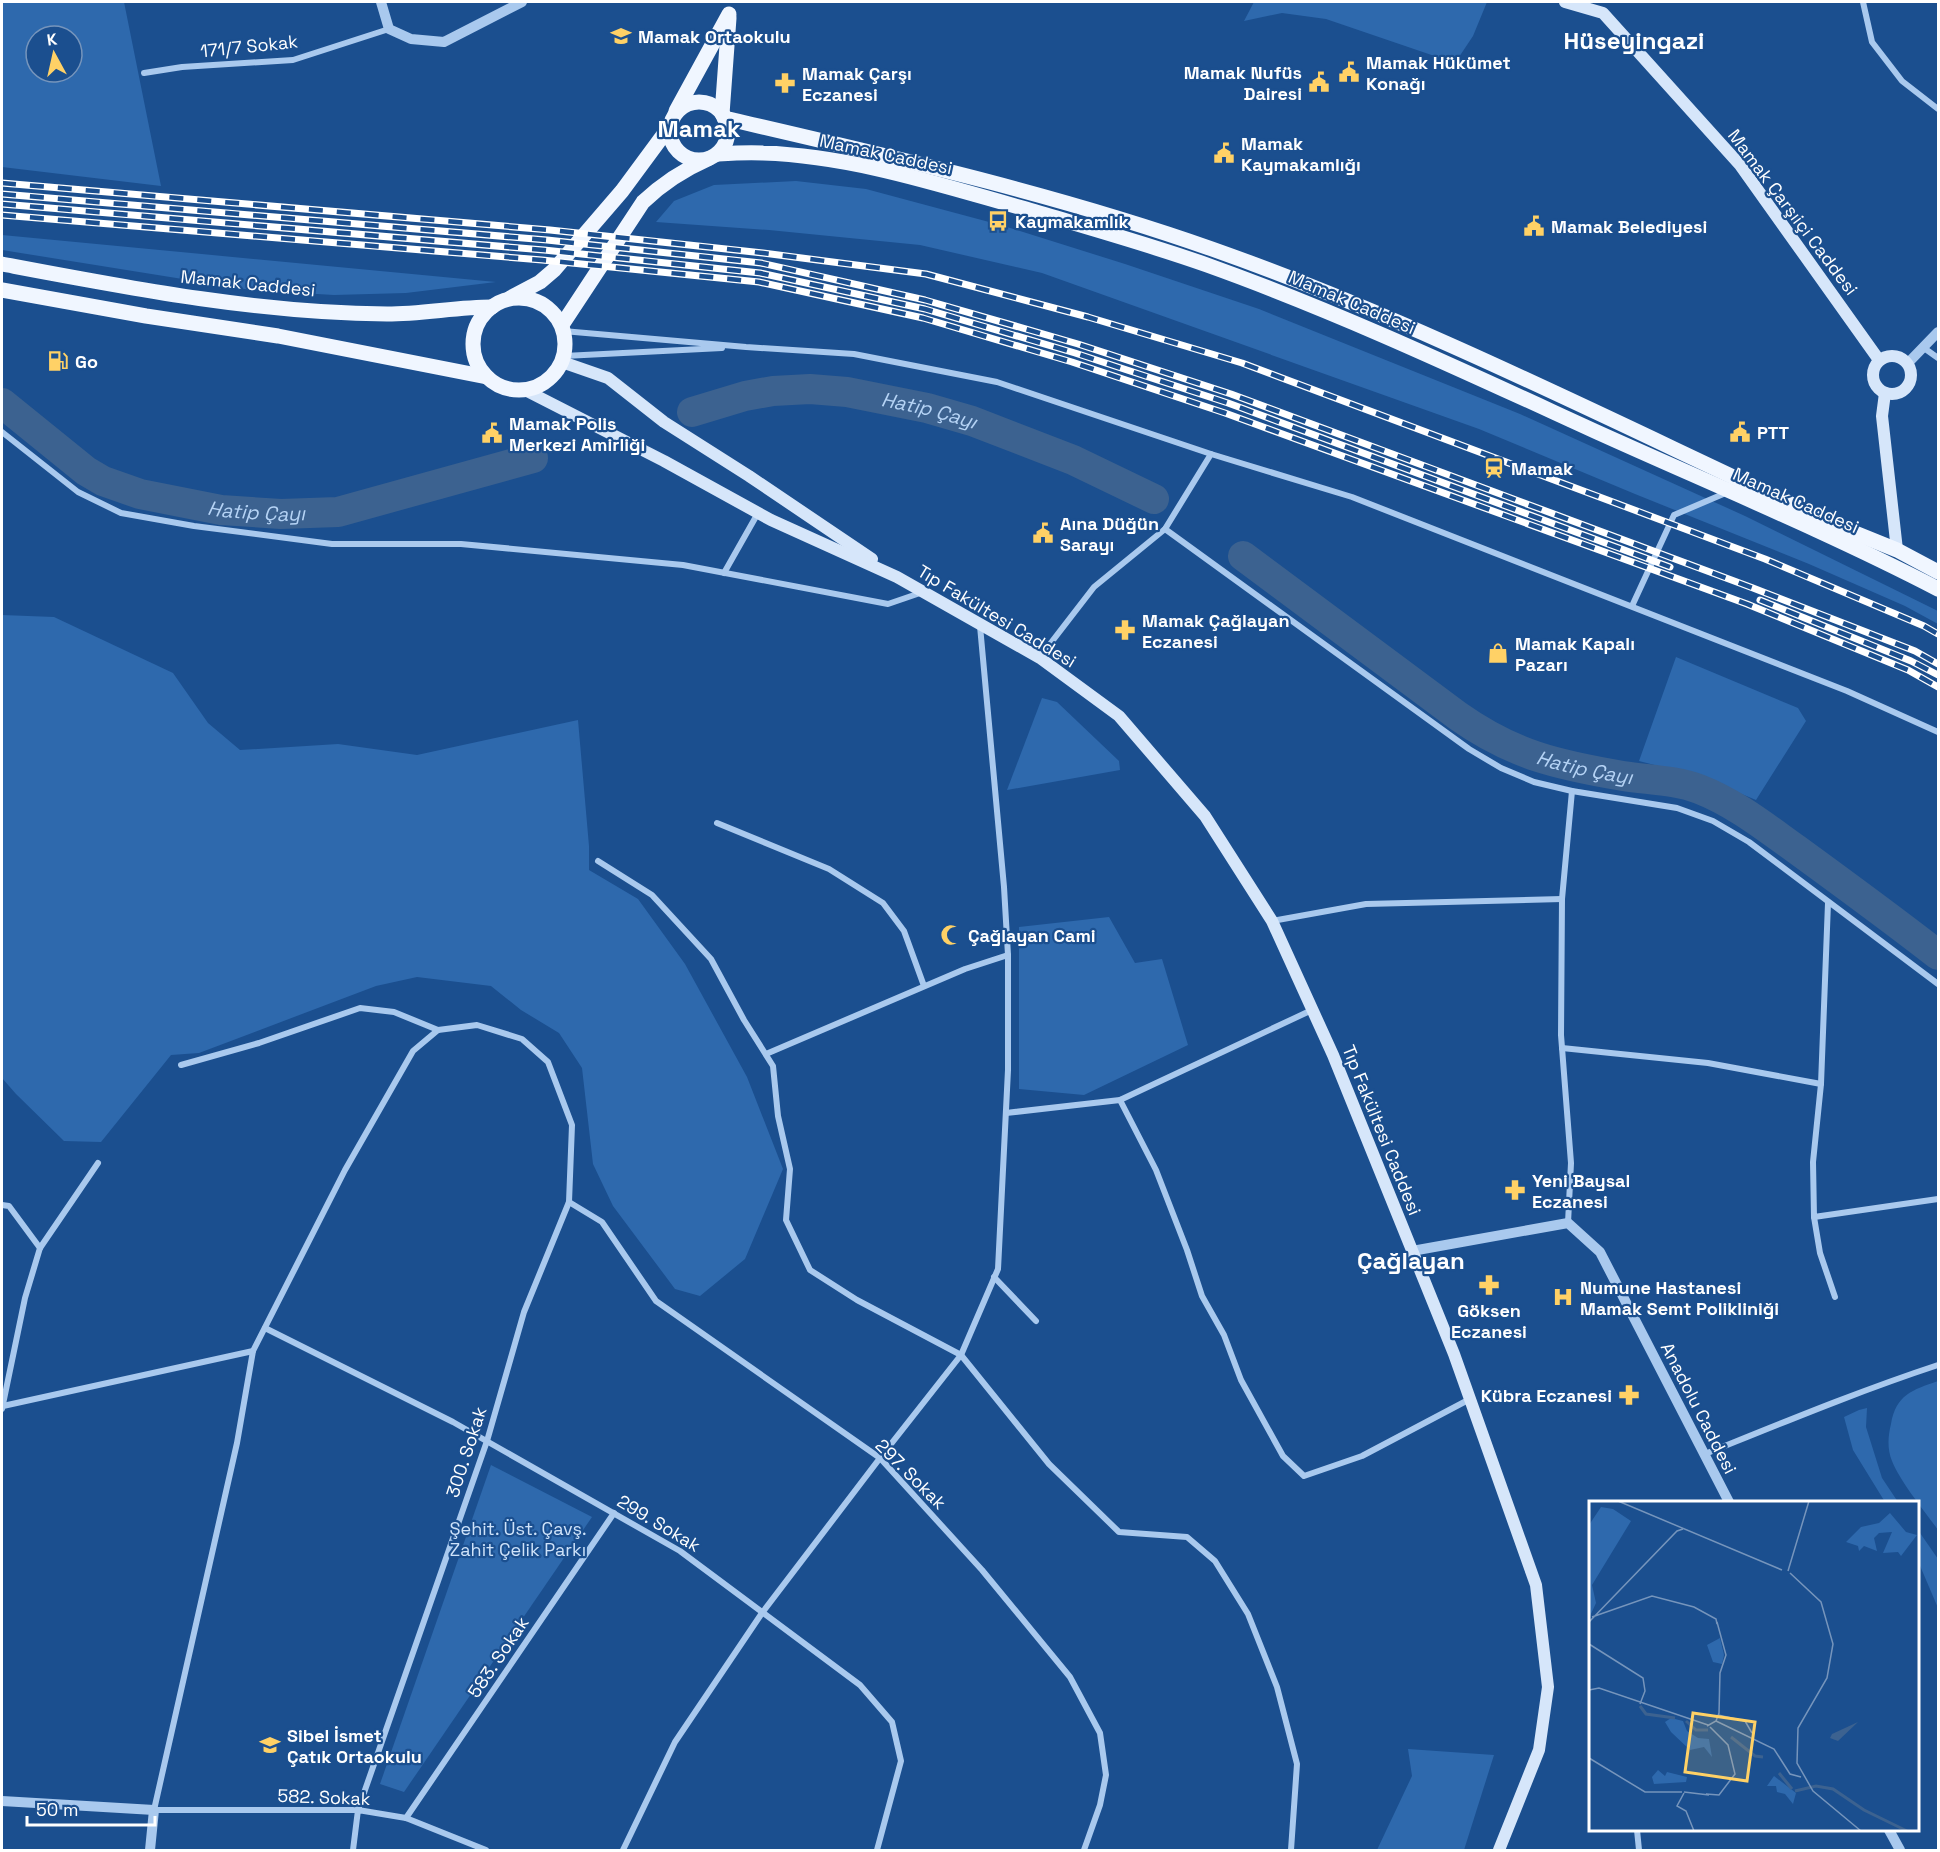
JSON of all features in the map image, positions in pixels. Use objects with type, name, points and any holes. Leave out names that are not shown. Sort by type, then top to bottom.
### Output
[{"type":"main road","name":"Mamak Çarşıiçi Caddesi","points":[[1565,2],[1603,13],[1740,165],[1879,360]]},
{"type":"main road","points":[[723,116],[715,108],[697,102],[680,109],[672,122],[670,136],[673,146],[688,159],[698,160],[713,156],[726,140],[728,131],[723,116],[731,8]]},
{"type":"main road","name":"Mamak Caddesi","points":[[2,264],[148,291],[279,307],[388,314],[499,304],[540,282],[554,270],[652,153],[672,122],[731,8]]},
{"type":"main road","name":"Mamak Caddesi","points":[[723,116],[1030,193],[1211,249],[1330,294],[1508,371],[1938,589]]},
{"type":"main road","name":"Mamak Caddesi","points":[[562,328],[643,202],[679,172],[713,156],[762,153],[785,154],[873,168],[949,187],[1119,236],[1207,265],[1323,309],[1731,485],[1897,550],[1938,572]]},
{"type":"main road","points":[[2,290],[146,316],[278,336],[487,377]]},
{"type":"main road","points":[[520,298],[534,300],[545,306],[555,316],[562,328],[566,340],[559,369],[550,379],[525,390],[511,390],[498,385],[479,367],[474,354],[473,341],[476,328],[482,317],[499,304],[520,298]]},
{"type":"main road","points":[[1897,356],[1908,363],[1912,375],[1908,387],[1897,394],[1885,393],[1875,384],[1873,378],[1875,365],[1879,360],[1897,356]]},
{"type":"main road","name":"Tıp Fakültesi Caddesi","points":[[563,359],[608,378],[664,422],[749,476],[897,577]]},
{"type":"main road","name":"Tıp Fakültesi Caddesi","points":[[525,390],[664,461],[758,513],[897,577],[1040,658],[1119,716],[1205,816],[1272,921],[1333,1055],[1413,1251],[1470,1399],[1536,1584],[1548,1688],[1539,1750],[1499,1851]]},
{"type":"main road","points":[[1885,393],[1882,416],[1897,550]]},
{"type":"street","points":[[381,2],[389,29],[411,39],[444,42],[522,2]]},
{"type":"street","points":[[1863,2],[1872,42],[1902,81],[1938,109]]},
{"type":"street","name":"171/7 Sokak","points":[[144,73],[182,67],[293,60],[389,29]]},
{"type":"street","points":[[562,328],[746,347],[854,354],[997,382],[1211,454],[1352,497],[1847,691],[1938,732]]},
{"type":"street","points":[[1908,363],[1938,332]]},
{"type":"street","points":[[563,359],[746,347]]},
{"type":"street","points":[[1924,348],[1938,358]]},
{"type":"street","points":[[2,432],[78,492],[121,513],[194,526],[332,544],[461,544],[684,566],[888,604],[924,592]]},
{"type":"street","points":[[1040,658],[1094,587],[1165,529],[1211,454]]},
{"type":"street","points":[[1632,606],[1674,515],[1731,485]]},
{"type":"street","points":[[724,573],[758,513]]},
{"type":"street","points":[[1165,529],[1469,749],[1501,768],[1534,782],[1572,791],[1677,808],[1713,821],[1749,842],[1938,984]]},
{"type":"street","points":[[623,1851],[675,1742],[762,1613],[961,1355],[998,1269],[1008,1071],[1008,955],[980,623]]},
{"type":"street","points":[[1413,1251],[1568,1223],[1571,1163],[1563,1048],[1562,899],[1572,791]]},
{"type":"street","points":[[717,823],[829,869],[883,903],[904,931],[924,986]]},
{"type":"street","points":[[598,861],[652,895],[711,959],[744,1020],[773,1066],[778,1116],[790,1169],[786,1220],[810,1270],[857,1300],[961,1355],[1049,1464],[1119,1532],[1187,1537],[1215,1562],[1248,1614],[1277,1688],[1297,1764],[1291,1851]]},
{"type":"street","points":[[1272,921],[1366,904],[1562,899]]},
{"type":"street","points":[[1828,903],[1821,1084],[1813,1162],[1814,1217],[1820,1253],[1835,1297]]},
{"type":"street","points":[[766,1054],[965,969],[1008,955]]},
{"type":"street","points":[[150,1851],[154,1810],[237,1443],[253,1351],[345,1170],[413,1051],[438,1030],[394,1012],[360,1008],[181,1065]]},
{"type":"street","points":[[1006,1113],[1120,1100],[1312,1010]]},
{"type":"street","name":"300. Sokak","points":[[353,1851],[358,1810],[487,1441],[525,1312],[569,1202],[572,1125],[548,1062],[522,1039],[477,1025],[438,1030]]},
{"type":"street","points":[[1563,1048],[1708,1063],[1821,1084]]},
{"type":"street","points":[[1120,1100],[1156,1170],[1202,1296],[1224,1335],[1242,1380],[1283,1456],[1304,1476],[1362,1456],[1470,1399]]},
{"type":"street","points":[[99,1163],[40,1248],[25,1298],[2,1407],[253,1351]]},
{"type":"street","points":[[1814,1217],[1938,1199]]},
{"type":"street","name":"297. Sokak","points":[[569,1202],[602,1222],[656,1301],[880,1458],[982,1570],[1070,1677],[1100,1733],[1106,1775],[1100,1805],[1084,1851]]},
{"type":"street","points":[[2,1205],[9,1206],[40,1248]]},
{"type":"street","name":"Anadolu Caddesi","points":[[1568,1223],[1600,1252],[1728,1501]]},
{"type":"street","points":[[994,1278],[1036,1321]]},
{"type":"street","name":"299. Sokak","points":[[265,1328],[453,1422],[680,1551],[860,1685],[892,1722],[901,1761],[877,1851]]},
{"type":"street","points":[[1705,1454],[1848,1397],[1938,1365]]},
{"type":"street","name":"583. Sokak","points":[[406,1818],[614,1513]]},
{"type":"street","points":[[2,1801],[154,1810]]},
{"type":"street","name":"582. Sokak","points":[[154,1810],[358,1810],[406,1818],[486,1851]]},
{"type":"street","points":[[1637,1831],[1639,1851]]},
{"type":"street","points":[[1890,1831],[1900,1851]]},
{"type":"green space","points":[[2,2],[124,2],[161,186],[2,167]]},
{"type":"green space","points":[[1254,2],[1487,2],[1473,36],[1455,63],[1326,19],[1282,13],[1244,21]]},
{"type":"green space","points":[[796,181],[866,189],[1004,226],[1259,309],[1520,414],[1745,516],[1938,611],[1938,624],[1905,606],[1809,564],[1479,429],[1042,273],[920,245],[769,230],[656,222],[674,201],[714,185]]},
{"type":"green space","points":[[2,235],[496,282],[406,293],[334,295],[251,290],[2,250]]},
{"type":"green space","points":[[2,615],[54,617],[173,673],[208,723],[240,750],[338,744],[417,755],[578,720],[589,870],[638,899],[685,964],[747,1077],[783,1169],[745,1259],[700,1296],[675,1289],[613,1206],[593,1164],[582,1068],[559,1033],[521,1010],[491,986],[417,977],[376,986],[199,1053],[171,1055],[101,1142],[64,1141],[2,1078]]},
{"type":"green space","points":[[1676,657],[1798,708],[1806,721],[1756,800],[1701,777],[1639,761]]},
{"type":"green space","points":[[1042,698],[1057,702],[1119,761],[1120,770],[1007,790]]},
{"type":"green space","points":[[1109,917],[1135,963],[1162,959],[1188,1045],[1084,1095],[1019,1089],[1019,927]]},
{"type":"green space","points":[[1938,1381],[1938,1530],[1907,1487],[1889,1452],[1888,1442],[1893,1414],[1901,1400],[1920,1387]]},
{"type":"green space","points":[[1867,1408],[1866,1427],[1882,1478],[1897,1501],[1884,1501],[1853,1450],[1844,1417]]},
{"type":"green space","name":"Şehit. Üst. Çavş. Zahit Çelik Parkı","points":[[491,1465],[592,1517],[404,1792],[380,1784]]},
{"type":"green space","points":[[1919,1531],[1938,1559],[1938,1608],[1919,1563]]},
{"type":"green space","points":[[1408,1749],[1494,1755],[1464,1850],[1377,1850],[1412,1776]]},
{"type":"waterway","name":"Hatip Çayı","points":[[692,412],[745,396],[773,391],[810,389],[847,392],[927,408],[972,421],[1073,460],[1154,499]]},
{"type":"waterway","name":"Hatip Çayı","points":[[2,403],[86,471],[103,481],[140,494],[221,510],[281,514],[338,512],[533,458]]},
{"type":"waterway","name":"Hatip Çayı","points":[[1243,556],[1478,729],[1517,749],[1557,762],[1623,776],[1681,784],[1712,795],[1761,824],[1938,955]]},
{"type":"railway","points":[[2,183],[550,230],[763,253],[926,274],[1088,317],[1242,363],[1765,559],[1938,634]]},
{"type":"railway","points":[[2,194],[547,240],[761,263],[925,300],[1078,344],[1231,394],[1753,588],[1915,651],[1938,664]]},
{"type":"railway","points":[[2,204],[544,250],[760,273],[925,309],[1075,353],[1228,403],[1670,567]]},
{"type":"railway","points":[[2,215],[542,260],[759,282],[923,318],[1072,362],[1225,413],[1747,604],[1908,670],[1938,687]]},
{"type":"railway","points":[[1760,600],[1911,661],[1938,675]]},
{"type":"place","name":"Mamak Ortaokulu","points":[[621,36]]},
{"type":"place","name":"Mamak Hükümet Konağı","points":[[1349,72]]},
{"type":"place","name":"Mamak Nufüs Dairesi","points":[[1319,82]]},
{"type":"place","name":"Mamak Çarşı Eczanesi","points":[[785,83]]},
{"type":"place","name":"Mamak Kaymakamlığı","points":[[1224,153]]},
{"type":"place","name":"Kaymakamlık","points":[[998,221]]},
{"type":"place","name":"Mamak Belediyesi","points":[[1534,226]]},
{"type":"place","name":"Go","points":[[58,361]]},
{"type":"place","name":"PTT","points":[[1740,432]]},
{"type":"place","name":"Mamak Polis Merkezi Amirliği","points":[[492,433]]},
{"type":"place","name":"Mamak","points":[[1494,468]]},
{"type":"place","name":"Aına Düğün Sarayı","points":[[1043,533]]},
{"type":"place","name":"Mamak Çağlayan Eczanesi","points":[[1125,630]]},
{"type":"place","name":"Mamak Kapalı Pazarı","points":[[1498,653]]},
{"type":"place","name":"Çağlayan Cami","points":[[951,935]]},
{"type":"place","name":"Yeni Baysal Eczanesi","points":[[1515,1190]]},
{"type":"place","name":"Göksen Eczanesi","points":[[1489,1285]]},
{"type":"place","name":"Numune Hastanesi Mamak Semt Polikliniği","points":[[1563,1297]]},
{"type":"place","name":"Kübra Eczanesi","points":[[1629,1395]]},
{"type":"place","name":"Sibel İsmet Çatık Ortaokulu","points":[[270,1745]]},
{"type":"district","name":"Hüseyingazi","points":[[1634,40]]},
{"type":"district","name":"Mamak","points":[[699,128]]},
{"type":"district","name":"Çağlayan","points":[[1411,1260]]}]
